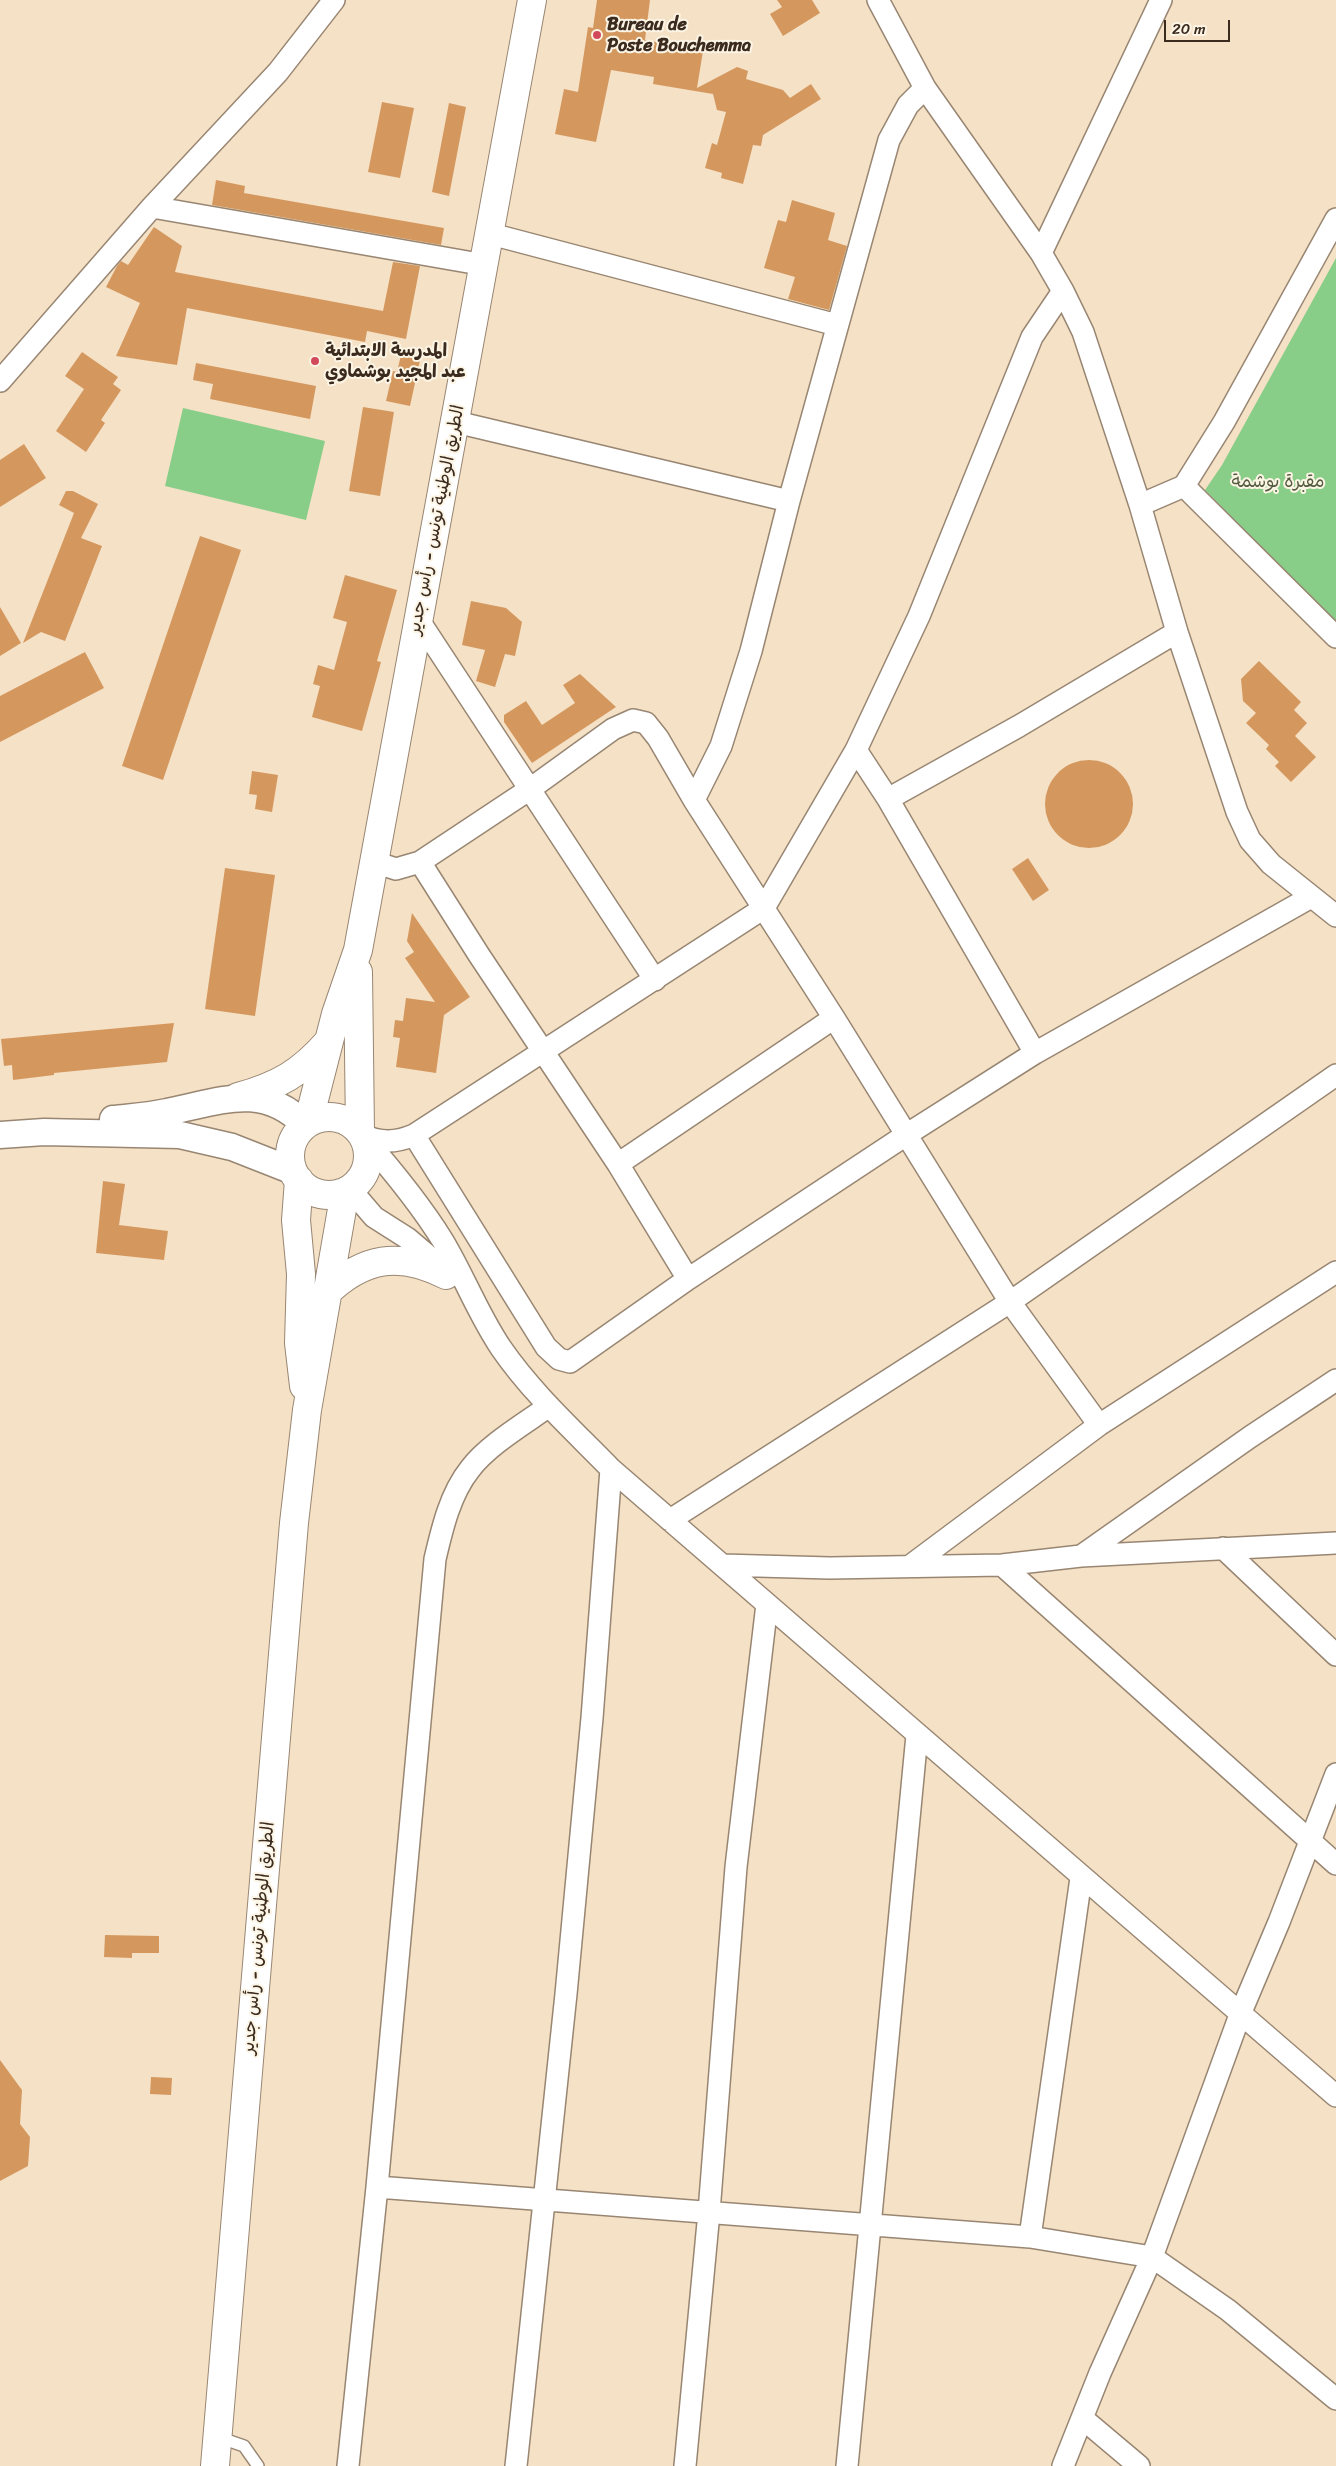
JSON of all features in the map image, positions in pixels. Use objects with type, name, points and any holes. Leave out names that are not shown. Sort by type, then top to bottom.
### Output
[{"type":"main road","name":"الطريق الوطنية تونس - رأس جدير","points":[[307,1124],[336,1014],[358,950],[491,234],[532,0]]},
{"type":"main road","name":"الطريق الوطنية تونس - رأس جدير","points":[[358,950],[362,1135]]},
{"type":"main road","points":[[238,1096],[265,1090],[290,1077],[313,1060],[331,1038]]},
{"type":"main road","points":[[330,1116],[342,1119],[362,1135],[368,1149],[366,1166],[359,1181],[347,1190],[332,1195],[320,1194],[308,1188],[296,1176],[290,1151],[298,1132],[307,1124],[330,1116]]},
{"type":"main road","name":"الطريق الوطنية تونس - رأس جدير","points":[[296,1176],[296,1220],[301,1274],[299,1343],[306,1410]]},
{"type":"main road","name":"الطريق الوطنية تونس - رأس جدير","points":[[215,2466],[292,1542],[306,1410],[319,1347],[325,1294],[347,1190]]},
{"type":"main road","points":[[325,1294],[341,1278],[360,1267],[382,1261],[404,1260],[426,1265],[446,1275]]},
{"type":"street","points":[[0,382],[152,207],[278,72],[334,0]]},
{"type":"street","points":[[878,0],[925,88],[1041,253],[1063,290],[1082,332],[1140,505],[1177,632],[1237,812],[1250,840],[1271,864],[1336,916]]},
{"type":"street","points":[[1041,253],[1161,0]]},
{"type":"street","points":[[694,800],[724,736],[751,651],[789,501],[889,140],[908,105],[925,88]]},
{"type":"street","points":[[152,207],[485,265]]},
{"type":"street","points":[[1140,505],[1184,486],[1224,422],[1336,219]]},
{"type":"street","points":[[491,234],[837,325]]},
{"type":"street","points":[[362,1135],[388,1142],[414,1135],[656,980],[764,908],[856,750],[919,616],[1032,337],[1063,290]]},
{"type":"street","points":[[456,422],[789,501]]},
{"type":"street","points":[[1184,486],[1336,637]]},
{"type":"street","points":[[418,619],[656,980]]},
{"type":"street","points":[[888,799],[1019,726],[1177,632]]},
{"type":"street","points":[[374,862],[396,869],[420,862],[530,789],[613,728],[633,720],[646,723],[658,738],[694,800],[834,1018],[1010,1302],[1099,1425]]},
{"type":"street","points":[[856,750],[888,799],[1035,1053]]},
{"type":"street","points":[[420,862],[479,955],[618,1164],[688,1280]]},
{"type":"street","points":[[414,1135],[546,1347],[559,1359],[570,1362],[577,1359],[688,1280],[906,1135],[1035,1053],[1311,897]]},
{"type":"street","points":[[618,1164],[834,1018]]},
{"type":"street","points":[[670,1520],[1010,1302],[1336,1075]]},
{"type":"street","points":[[44,1132],[78,1122],[165,1113],[238,1096],[268,1101],[282,1106],[307,1124]]},
{"type":"street","points":[[0,1135],[44,1132],[180,1135],[232,1147],[296,1176]]},
{"type":"street","points":[[362,1135],[419,1204],[464,1278],[482,1317],[501,1348],[549,1406],[611,1469],[916,1735],[1241,2012],[1336,2096]]},
{"type":"street","points":[[347,1190],[374,1218],[428,1255],[482,1317]]},
{"type":"street","points":[[910,1566],[1099,1425],[1336,1272]]},
{"type":"street","points":[[1081,1556],[1250,1437],[1336,1380]]},
{"type":"street","points":[[348,2466],[377,2186],[437,1550],[443,1523],[470,1468],[505,1437],[549,1406]]},
{"type":"street","points":[[516,2466],[592,1718],[611,1469]]},
{"type":"street","points":[[722,1565],[830,1568],[1002,1565],[1081,1556],[1336,1543]]},
{"type":"street","points":[[1223,1548],[1336,1655]]},
{"type":"street","points":[[1002,1565],[1336,1864]]},
{"type":"street","points":[[685,2466],[709,2212],[736,1868],[767,1604]]},
{"type":"street","points":[[847,2466],[916,1735]]},
{"type":"street","points":[[1063,2466],[1152,2257],[1241,2012],[1336,1774]]},
{"type":"street","points":[[1030,2237],[1082,1878]]},
{"type":"street","points":[[377,2186],[1030,2237],[1152,2257],[1228,2310],[1336,2399]]},
{"type":"street","points":[[1082,2418],[1140,2466]]},
{"type":"lane","points":[[218,2437],[244,2446],[258,2466]]},
{"type":"green space","name":"مقبرة بوشمة","points":[[1336,258],[1336,624],[1205,490],[1222,465]]},
{"type":"green space","points":[[183,408],[325,441],[306,520],[165,486]]},
{"type":"building","points":[[597,0],[650,0],[645,40],[703,51],[697,88],[737,67],[748,71],[746,79],[783,90],[790,98],[811,84],[821,99],[763,135],[761,146],[753,145],[743,184],[721,178],[722,173],[705,168],[712,143],[717,145],[726,112],[717,110],[713,94],[653,84],[654,77],[611,70],[596,142],[555,134],[564,89],[578,92],[588,27],[593,28]]},
{"type":"building","points":[[777,0],[812,0],[820,13],[783,36],[770,14],[782,7]]},
{"type":"building","points":[[382,102],[414,108],[400,178],[368,172]]},
{"type":"building","points":[[449,103],[466,107],[449,196],[432,192]]},
{"type":"building","points":[[216,180],[245,186],[244,193],[444,228],[441,245],[212,205]]},
{"type":"building","points":[[792,200],[835,213],[828,240],[847,246],[829,310],[788,299],[795,277],[764,268],[778,220],[786,222]]},
{"type":"building","points":[[154,227],[182,246],[175,272],[383,311],[393,262],[420,266],[406,339],[367,331],[365,342],[187,308],[177,365],[116,356],[140,303],[106,287],[121,261],[128,265]]},
{"type":"building","points":[[82,352],[118,377],[113,384],[121,390],[101,420],[105,423],[86,452],[56,431],[84,389],[65,376]]},
{"type":"building","points":[[401,355],[420,360],[410,406],[386,401],[393,371],[397,372]]},
{"type":"building","points":[[196,363],[316,386],[310,419],[210,399],[213,384],[193,380]]},
{"type":"building","points":[[363,407],[394,412],[380,496],[349,491]]},
{"type":"building","points":[[24,444],[46,478],[0,507],[0,460]]},
{"type":"building","points":[[66,491],[73,491],[98,504],[81,538],[102,546],[65,641],[41,632],[23,643],[74,513],[59,505]]},
{"type":"building","points":[[200,536],[241,550],[163,780],[122,766]]},
{"type":"building","points":[[345,575],[397,590],[377,661],[381,662],[362,731],[312,717],[320,686],[313,684],[318,665],[334,670],[347,622],[333,618]]},
{"type":"building","points":[[471,601],[506,608],[522,622],[515,656],[505,654],[495,687],[476,681],[485,650],[462,645]]},
{"type":"building","points":[[0,607],[21,643],[0,656]]},
{"type":"building","points":[[85,652],[104,688],[0,742],[0,696]]},
{"type":"building","points":[[1259,661],[1301,702],[1294,710],[1307,723],[1295,736],[1316,757],[1291,782],[1275,766],[1279,762],[1266,749],[1269,745],[1246,723],[1256,713],[1243,701],[1241,679]]},
{"type":"building","points":[[580,674],[616,707],[532,763],[504,722],[504,715],[526,701],[542,725],[575,703],[563,685]]},
{"type":"building","points":[[1089,760],[1106,763],[1114,767],[1126,779],[1130,787],[1133,804],[1130,821],[1126,829],[1114,841],[1106,845],[1089,848],[1072,845],[1064,841],[1052,829],[1048,821],[1045,804],[1048,787],[1052,779],[1064,767],[1072,763]]},
{"type":"building","points":[[252,771],[278,775],[272,812],[255,809],[257,795],[249,794]]},
{"type":"building","points":[[1028,858],[1049,890],[1033,901],[1012,869]]},
{"type":"building","points":[[225,868],[275,875],[255,1016],[205,1009]]},
{"type":"building","points":[[412,913],[470,997],[444,1015],[436,1073],[396,1067],[400,1038],[393,1037],[395,1020],[403,1021],[406,998],[435,1002],[405,958],[414,952],[407,941]]},
{"type":"building","points":[[174,1023],[167,1062],[54,1073],[54,1075],[13,1080],[12,1065],[4,1066],[1,1039]]},
{"type":"building","points":[[103,1181],[125,1184],[119,1225],[168,1231],[164,1260],[96,1253]]},
{"type":"building","points":[[105,1935],[159,1936],[159,1953],[132,1953],[132,1958],[104,1957]]},
{"type":"building","points":[[0,2060],[22,2090],[20,2124],[30,2137],[28,2166],[0,2181]]},
{"type":"building","points":[[151,2077],[172,2078],[171,2095],[150,2094]]},
{"type":"place","name":"Bureau de Poste Bouchemma","points":[[597,35]]},
{"type":"place","name":"المدرسة الابتدائية عبد المجيد بوشماوي","points":[[315,361]]}]
